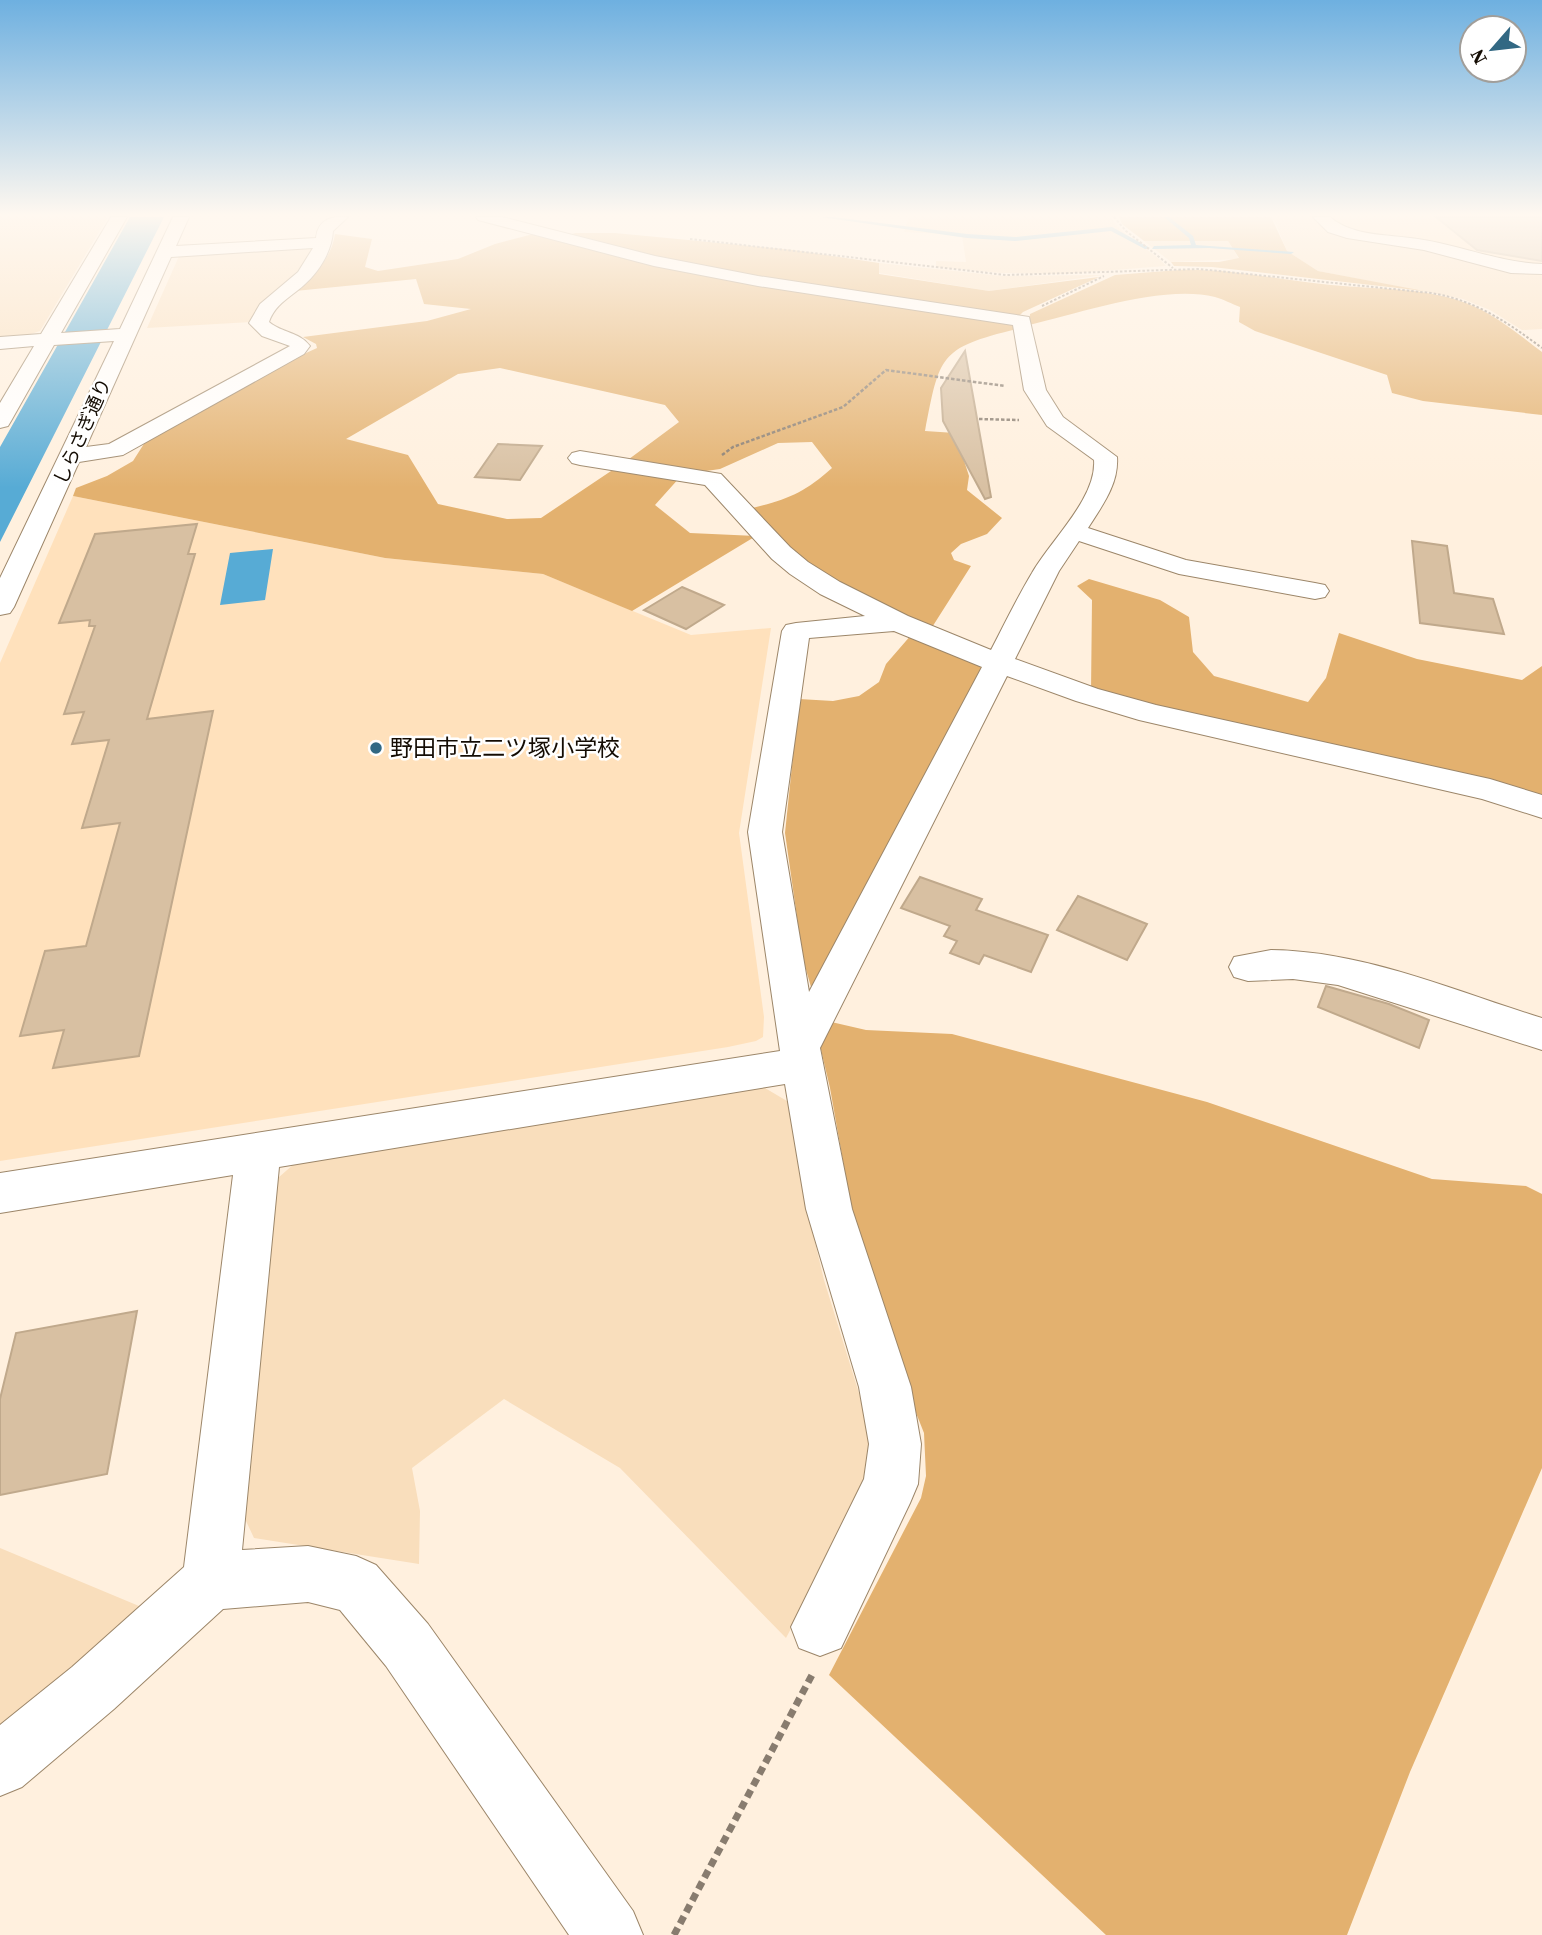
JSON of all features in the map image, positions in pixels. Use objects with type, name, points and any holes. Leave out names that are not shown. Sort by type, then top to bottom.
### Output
[{"type":"street","points":[[0,421],[70,307]]},
{"type":"street","name":"しらさぎ通り","points":[[0,607],[71,456],[115,335],[132,307]]},
{"type":"street","points":[[71,456],[115,450],[297,350],[300,346],[297,342],[262,328],[260,317],[266,307]]},
{"type":"street","points":[[803,1055],[1046,571],[1098,494],[1106,468],[1105,457],[1055,421],[1035,390],[1022,321],[929,307]]},
{"type":"street","points":[[0,343],[115,335]]},
{"type":"street","points":[[0,384],[22,383]]},
{"type":"street","points":[[580,458],[713,478],[781,553],[799,568],[830,588],[898,622],[1000,664],[1087,695],[1150,713],[1490,790],[1542,807]]},
{"type":"street","points":[[1073,531],[1179,566],[1228,577],[1315,590]]},
{"type":"street","points":[[820,1627],[891,1484],[895,1444],[885,1387],[829,1209],[780,937],[765,832],[796,631],[898,622]]},
{"type":"street","points":[[1248,967],[1273,962],[1307,965],[1367,977],[1542,1034]]},
{"type":"street","points":[[0,1193],[258,1151],[803,1055]]},
{"type":"street","points":[[211,1581],[258,1151]]},
{"type":"street","points":[[0,1765],[93,1688],[211,1581],[308,1574],[356,1585],[407,1645],[609,1935]]},
{"type":"path","points":[[1022,321],[1038,307]]},
{"type":"path","points":[[1480,307],[1504,319],[1542,348]]},
{"type":"path","points":[[713,478],[712,464],[733,447],[843,407],[886,370],[1035,390]]},
{"type":"path","points":[[674,1935],[819,1663],[820,1627]]},
{"type":"shaded area","points":[[0,307],[54,307],[40,331],[28,335],[0,337]]},
{"type":"shaded area","points":[[156,307],[259,307],[251,322],[147,328]]},
{"type":"shaded area","points":[[455,307],[925,307],[1014,323],[1017,329],[971,342],[947,359],[935,386],[925,431],[955,433],[969,476],[967,490],[1002,518],[987,534],[961,544],[951,553],[954,560],[971,566],[929,632],[805,567],[748,509],[793,495],[832,468],[812,442],[778,443],[720,469],[699,472],[625,462],[679,422],[665,405],[500,368],[458,374],[346,439],[408,455],[438,504],[507,519],[541,518],[617,467],[681,476],[655,505],[690,533],[756,536],[632,611],[543,574],[385,558],[73,496],[76,488],[107,476],[133,461],[147,439],[271,369],[317,348],[316,344],[303,337],[427,321],[471,309]]},
{"type":"shaded area","points":[[950,307],[1033,307],[1019,316],[1010,317]]},
{"type":"shaded area","points":[[1045,307],[1096,307],[1029,325],[1030,314]]},
{"type":"shaded area","points":[[1240,307],[1475,307],[1515,331],[1542,352],[1542,415],[1423,401],[1392,393],[1387,375],[1255,331],[1239,322]]},
{"type":"shaded area","points":[[1483,307],[1542,307],[1542,329],[1522,330]]},
{"type":"shaded area","name":"野田市立二ツ塚小学校","points":[[73,496],[385,558],[543,574],[691,635],[771,628],[739,833],[764,1017],[763,1037],[728,1047],[0,1161],[0,663]]},
{"type":"shaded area","points":[[1089,579],[1160,600],[1189,617],[1193,652],[1214,676],[1308,702],[1326,678],[1339,633],[1417,659],[1522,680],[1542,666],[1542,802],[1091,692],[1092,600],[1077,586]]},
{"type":"shaded area","points":[[912,634],[991,665],[815,1001],[803,959],[785,833],[799,699],[833,701],[859,696],[879,682],[886,664]]},
{"type":"shaded area","points":[[827,1021],[866,1030],[952,1034],[1207,1102],[1432,1179],[1526,1186],[1542,1194],[1542,1468],[1410,1772],[1347,1935],[1106,1935],[829,1675],[921,1498],[926,1476],[924,1433],[886,1337],[854,1223],[818,1037]]},
{"type":"shaded area","points":[[760,1085],[792,1104],[804,1196],[824,1280],[875,1445],[873,1472],[786,1638],[620,1468],[504,1399],[412,1468],[420,1511],[419,1564],[254,1538],[246,1521],[246,1489],[278,1178],[295,1163]]},
{"type":"shaded area","points":[[0,1548],[151,1611],[0,1732]]},
{"type":"water","points":[[79,307],[118,307],[0,542],[0,447]]},
{"type":"water","points":[[273,549],[265,600],[220,605],[230,553]]},
{"type":"building","points":[[965,351],[991,497],[985,499],[943,421],[941,388]]},
{"type":"building","points":[[498,444],[542,446],[520,480],[475,477]]},
{"type":"building","points":[[197,524],[188,554],[195,554],[147,719],[213,711],[139,1056],[53,1068],[64,1030],[20,1036],[45,951],[86,946],[120,823],[82,828],[109,740],[72,744],[84,712],[64,714],[95,626],[89,626],[90,620],[59,623],[95,534]]},
{"type":"building","points":[[1412,541],[1447,546],[1454,593],[1493,599],[1504,634],[1420,623]]},
{"type":"building","points":[[682,587],[724,605],[686,629],[644,610]]},
{"type":"building","points":[[920,877],[982,899],[976,910],[1048,935],[1031,972],[984,955],[979,964],[950,953],[957,941],[944,936],[950,926],[901,908]]},
{"type":"building","points":[[1078,896],[1147,924],[1127,960],[1057,930]]},
{"type":"building","points":[[1326,986],[1389,1004],[1429,1020],[1419,1048],[1318,1007]]},
{"type":"building","points":[[137,1311],[107,1474],[0,1495],[0,1399],[16,1333]]},
{"type":"place","name":"野田市立二ツ塚小学校","points":[[376,748]]}]
